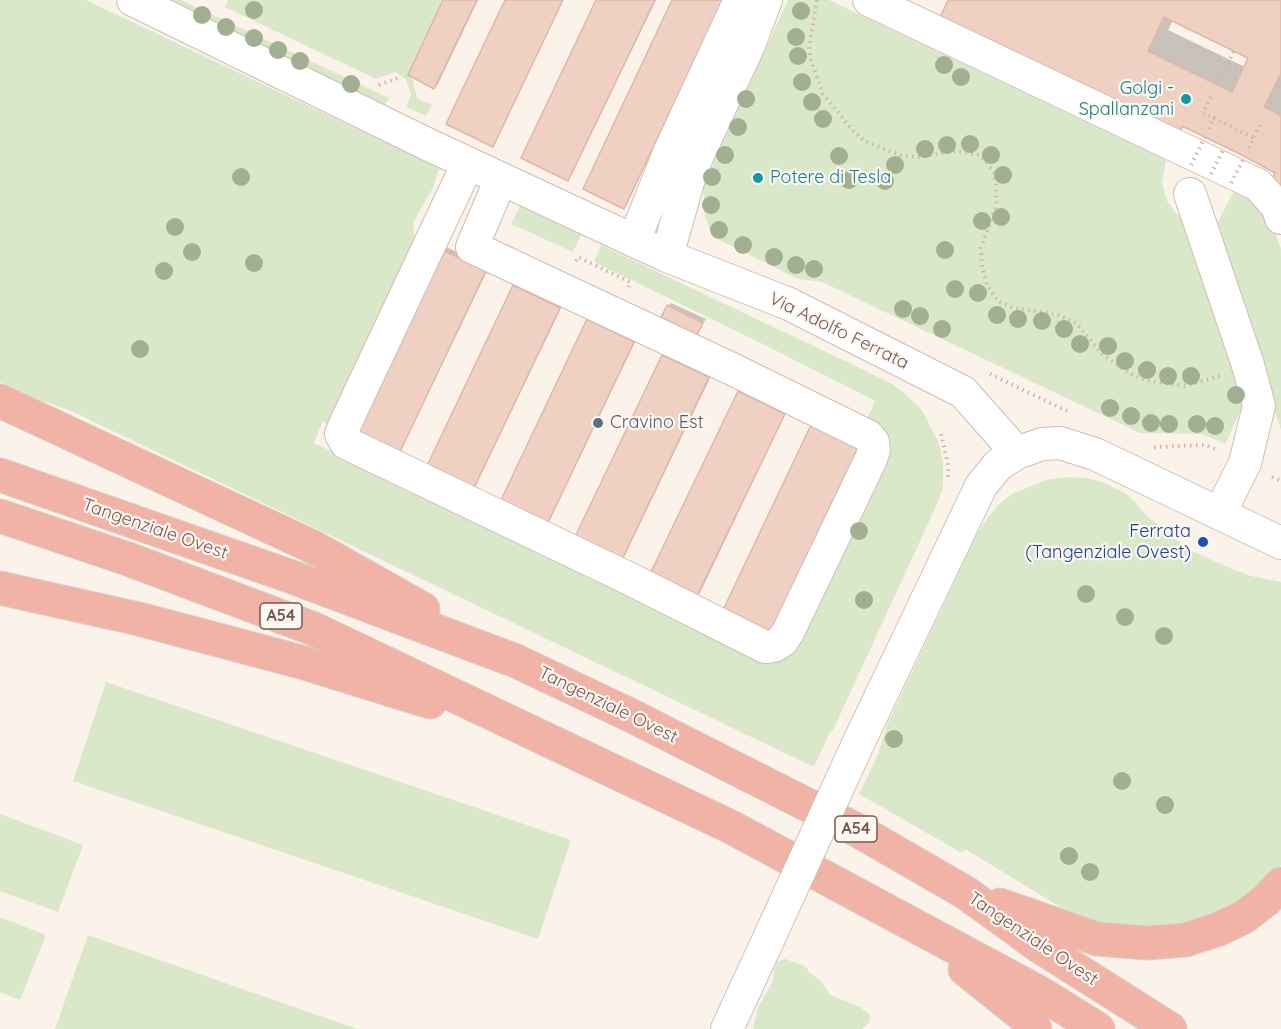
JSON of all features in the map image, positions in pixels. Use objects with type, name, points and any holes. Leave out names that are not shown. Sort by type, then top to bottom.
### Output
[{"type":"highway","points":[[0,401],[313,547],[516,661]]},
{"type":"highway","name":"Tangenziale Ovest","points":[[0,475],[295,578],[516,661],[630,715],[857,830],[966,893],[1039,946],[1170,1029]]},
{"type":"highway","name":"Tangenziale Ovest","points":[[0,516],[128,559],[314,629],[731,827],[1042,993],[1098,1029]]},
{"type":"highway","points":[[0,588],[139,619],[301,662],[552,741]]},
{"type":"highway","points":[[966,893],[1097,939],[1147,943],[1185,940],[1219,929],[1244,917],[1266,900],[1281,884]]},
{"type":"highway","points":[[905,921],[1026,1018],[1035,1029]]},
{"type":"street","name":"Via Adolfo Ferrata","points":[[133,0],[378,120],[634,241],[789,304],[963,392],[1017,453]]},
{"type":"street","points":[[634,241],[669,153],[740,0]]},
{"type":"street","points":[[667,256],[692,168],[749,45],[766,0]]},
{"type":"street","points":[[869,0],[928,12],[1258,185],[1277,206],[1281,218]]},
{"type":"street","points":[[437,230],[671,339],[868,436],[873,442],[874,450],[871,459],[782,641],[774,646],[765,646],[346,444],[341,434],[346,422],[468,163]]},
{"type":"street","points":[[1198,178],[1259,406],[1245,464],[1220,513]]},
{"type":"street","points":[[472,247],[501,179]]},
{"type":"street","points":[[727,1029],[940,571],[981,486],[998,465],[1017,453],[1042,444],[1060,444],[1095,454],[1281,543]]},
{"type":"path","points":[[817,0],[809,46],[811,60],[823,94],[854,132],[865,141],[902,156],[918,157],[956,151],[978,155],[994,173],[996,206],[981,248],[982,268],[988,287],[999,302],[1014,308],[1056,314],[1076,323],[1102,354],[1129,374],[1145,380],[1185,386],[1198,384],[1248,365]]},
{"type":"path","points":[[1186,44],[1241,70]]},
{"type":"path","points":[[1218,85],[1234,51]]},
{"type":"path","points":[[1268,109],[1281,81]]},
{"type":"path","points":[[1211,97],[1203,113],[1254,138],[1262,121]]},
{"type":"path","points":[[1198,178],[1205,137],[1214,118]]},
{"type":"path","points":[[1198,178],[1225,146]]},
{"type":"path","points":[[1231,183],[1245,156]]},
{"type":"path","points":[[986,372],[1071,413]]},
{"type":"path","points":[[1149,447],[1205,445],[1281,482]]},
{"type":"green space","points":[[0,0],[86,0],[439,168],[434,186],[413,223],[415,238],[329,424],[323,421],[314,443],[758,655],[880,468],[866,422],[875,401],[594,262],[601,245],[891,383],[903,392],[922,410],[939,443],[943,461],[943,486],[939,500],[814,767],[69,410],[39,400],[0,382]]},
{"type":"green space","points":[[165,0],[181,0],[389,98],[385,105]]},
{"type":"green space","points":[[228,0],[448,0],[412,77],[417,98],[432,105],[426,116],[406,107],[411,95],[406,79],[395,72],[376,79],[225,7]]},
{"type":"green space","points":[[788,0],[829,0],[1166,160],[1162,183],[1167,201],[1176,213],[1189,223],[1247,397],[1225,444],[1202,434],[1140,433],[822,282],[798,279],[721,241],[710,230],[705,217],[703,186]]},
{"type":"green space","points":[[1236,187],[1267,211],[1281,249],[1281,430],[1213,232]]},
{"type":"green space","points":[[520,206],[581,235],[573,252],[511,224]]},
{"type":"green space","points":[[1066,477],[1087,478],[1105,483],[1128,495],[1147,516],[1190,550],[1251,576],[1281,582],[1281,865],[1257,890],[1236,905],[1189,925],[1130,929],[1096,922],[1070,913],[967,850],[960,852],[859,794],[877,757],[887,725],[976,536],[986,520],[998,505],[1012,494],[1046,480]]},
{"type":"green space","points":[[106,682],[571,840],[538,939],[73,781]]},
{"type":"green space","points":[[0,814],[83,845],[58,912],[0,891]]},
{"type":"green space","points":[[0,917],[46,935],[20,1000],[0,992]]},
{"type":"green space","points":[[88,935],[357,1029],[55,1029]]},
{"type":"green space","points":[[786,959],[806,967],[821,981],[830,995],[860,1007],[869,1014],[868,1024],[862,1029],[753,1029],[758,1007],[772,983],[776,962]]},
{"type":"building","points":[[443,0],[477,0],[434,89],[408,75]]},
{"type":"building","points":[[505,0],[563,0],[493,147],[446,124]]},
{"type":"building","points":[[596,0],[655,0],[568,181],[521,158]]},
{"type":"building","points":[[672,0],[723,0],[624,209],[583,189]]},
{"type":"building","name":"Golgi - Spallanzani","points":[[948,0],[1281,0],[1281,73],[1264,107],[1281,115],[1281,186],[1271,182],[1275,173],[1240,154],[1182,126],[1178,135],[939,20]],"holes":[[[1164,17],[1248,58],[1232,92],[1148,51]]]},
{"type":"building","points":[[439,248],[486,271],[398,456],[351,433]]},
{"type":"building","points":[[513,285],[560,308],[472,492],[425,470]]},
{"type":"building","points":[[667,305],[703,323],[697,335],[661,318]]},
{"type":"building","points":[[587,319],[634,342],[546,527],[499,504]]},
{"type":"building","points":[[662,355],[709,377],[621,562],[574,539]]},
{"type":"building","points":[[738,391],[785,414],[696,598],[649,576]]},
{"type":"building","points":[[811,425],[858,448],[770,632],[723,610]]},
{"type":"place","name":"Golgi - Spallanzani","points":[[1186,99]]},
{"type":"place","name":"Potere di Tesla","points":[[758,178]]},
{"type":"place","name":"Cravino Est","points":[[598,423]]},
{"type":"place","name":"Ferrata (Tangenziale Ovest)","points":[[1203,542]]}]
